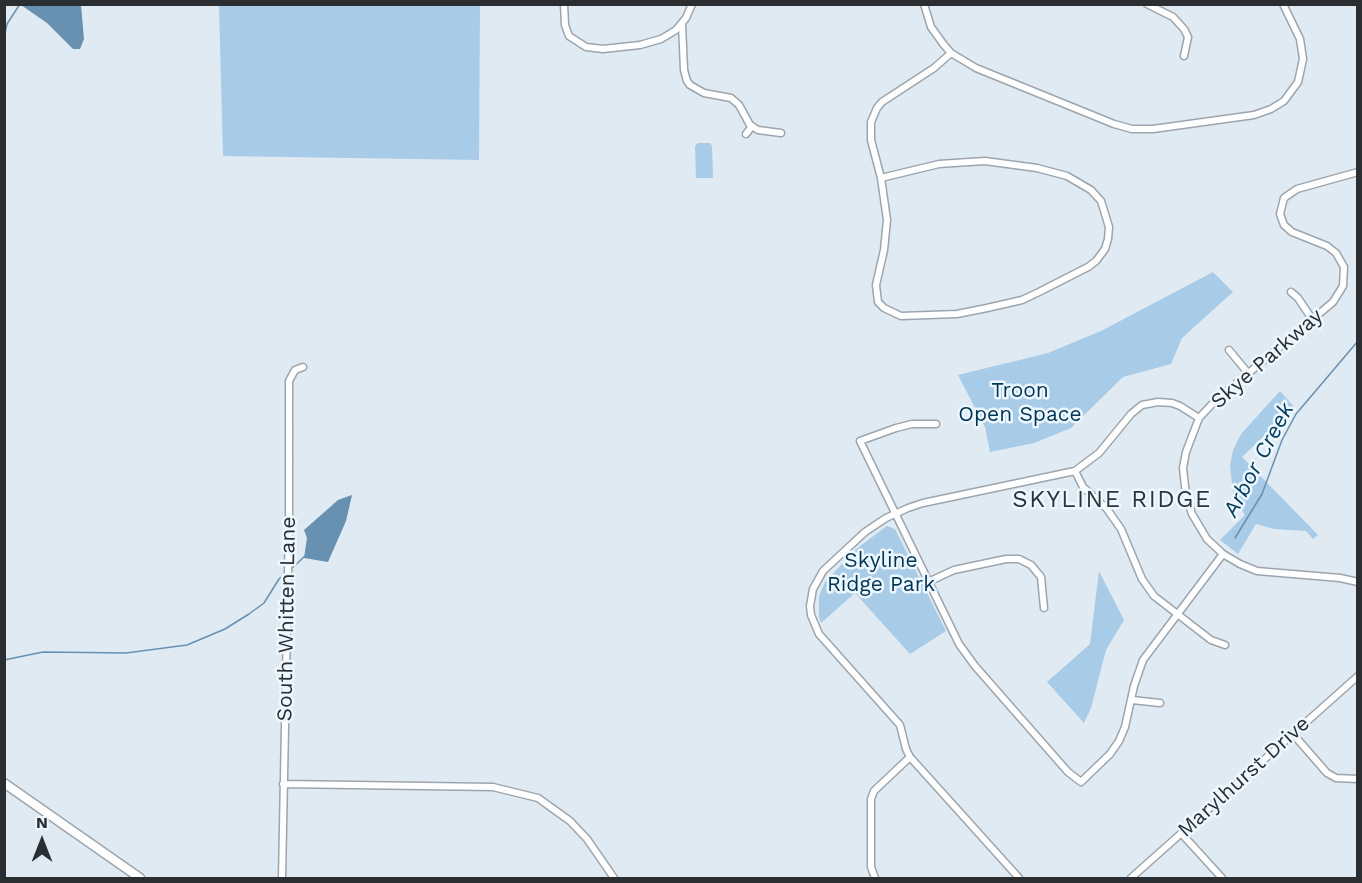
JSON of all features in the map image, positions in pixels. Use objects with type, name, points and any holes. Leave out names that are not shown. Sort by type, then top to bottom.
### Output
[{"type":"main road","points":[[4,783],[140,879]]},
{"type":"street","points":[[564,4],[567,32],[574,41],[586,47],[603,49],[652,42],[669,35],[682,24],[692,4]]},
{"type":"street","points":[[924,4],[931,27],[951,52],[976,68],[1096,118],[1123,127],[1153,129],[1217,122],[1254,115],[1272,109],[1290,95],[1298,82],[1303,64],[1302,48],[1283,4]]},
{"type":"street","points":[[1146,4],[1173,17],[1184,29],[1188,37],[1184,56]]},
{"type":"street","points":[[682,24],[683,64],[687,81],[704,93],[731,98],[739,105],[752,126],[762,132],[781,133]]},
{"type":"street","points":[[881,178],[925,166],[967,161],[1018,164],[1050,171],[1077,181],[1096,195],[1108,221],[1109,233],[1101,256],[1088,267],[1022,300],[957,314],[901,316],[884,308],[879,302],[876,295],[877,277],[885,250],[887,220],[871,122],[877,108],[893,93],[934,68],[951,52]]},
{"type":"street","points":[[746,134],[752,126]]},
{"type":"street","name":"Skye Parkway","points":[[1357,580],[1257,571],[1223,554],[1199,528],[1186,495],[1184,460],[1199,418],[1213,403],[1333,302],[1341,291],[1345,280],[1344,267],[1338,256],[1327,246],[1287,228],[1280,216],[1281,204],[1292,191],[1358,172]]},
{"type":"street","points":[[1291,292],[1298,298],[1312,319]]},
{"type":"street","points":[[1229,350],[1248,373]]},
{"type":"street","name":"South Whitten Lane","points":[[282,879],[289,524],[289,381],[295,370],[303,367]]},
{"type":"street","points":[[1019,879],[910,757],[900,725],[821,636],[813,622],[810,606],[817,580],[865,532],[894,514],[924,503],[1075,471],[1099,453],[1131,414],[1142,405],[1158,402],[1173,403],[1199,418]]},
{"type":"street","points":[[936,424],[912,424],[860,441],[949,626],[975,666],[1081,782],[1110,754],[1119,741],[1143,660],[1223,554]]},
{"type":"street","points":[[1075,471],[1083,487],[1107,509],[1122,530],[1145,584],[1158,600],[1211,640],[1225,645]]},
{"type":"street","points":[[928,582],[965,567],[1006,559],[1019,560],[1031,565],[1041,577],[1044,608]]},
{"type":"street","name":"Marylhurst Drive","points":[[1131,879],[1358,676]]},
{"type":"street","points":[[1132,700],[1160,703]]},
{"type":"street","points":[[1293,734],[1328,773],[1336,777],[1358,779]]},
{"type":"street","points":[[875,879],[871,867],[871,799],[874,792],[910,757]]},
{"type":"street","points":[[283,784],[493,788],[538,798],[576,827],[587,839],[614,879]]},
{"type":"street","points":[[1181,833],[1222,879]]},
{"type":"street","points":[[1005,879],[1013,872]]},
{"type":"green space","points":[[219,5],[480,5],[479,160],[223,156]]},
{"type":"green space","points":[[698,143],[710,143],[712,146],[713,178],[696,178],[695,146]]},
{"type":"green space","name":"Troon Open Space","points":[[1213,272],[1233,292],[1182,338],[1171,364],[1123,377],[1071,428],[1034,443],[990,452],[985,427],[958,375],[1048,353],[1101,331]]},
{"type":"green space","points":[[1280,391],[1294,407],[1242,457],[1318,535],[1313,539],[1306,531],[1274,529],[1256,524],[1238,554],[1220,540],[1245,515],[1234,500],[1230,466],[1233,450],[1241,434]]},
{"type":"green space","name":"Skyline Ridge Park","points":[[887,526],[895,529],[946,631],[910,654],[855,593],[821,623],[819,617],[819,596],[825,582],[856,549]]},
{"type":"green space","points":[[1099,571],[1124,620],[1106,650],[1091,708],[1084,723],[1047,682],[1090,644]]},
{"type":"shaded area","points":[[21,5],[81,5],[84,39],[80,49],[73,49],[47,23]]},
{"type":"shaded area","points":[[352,495],[346,521],[328,562],[304,558],[307,538],[304,530],[338,500]]},
{"type":"waterway","points":[[4,37],[7,24],[20,4]]},
{"type":"waterway","name":"Arbor Creek","points":[[1235,538],[1262,494],[1282,440],[1296,414],[1358,341]]},
{"type":"waterway","points":[[291,569],[305,556]]},
{"type":"waterway","points":[[4,660],[43,652],[126,653],[187,645],[225,629],[249,614],[264,603],[279,579],[285,574]]},
{"type":"district","name":"SKYLINE RIDGE","points":[[1112,500]]}]
